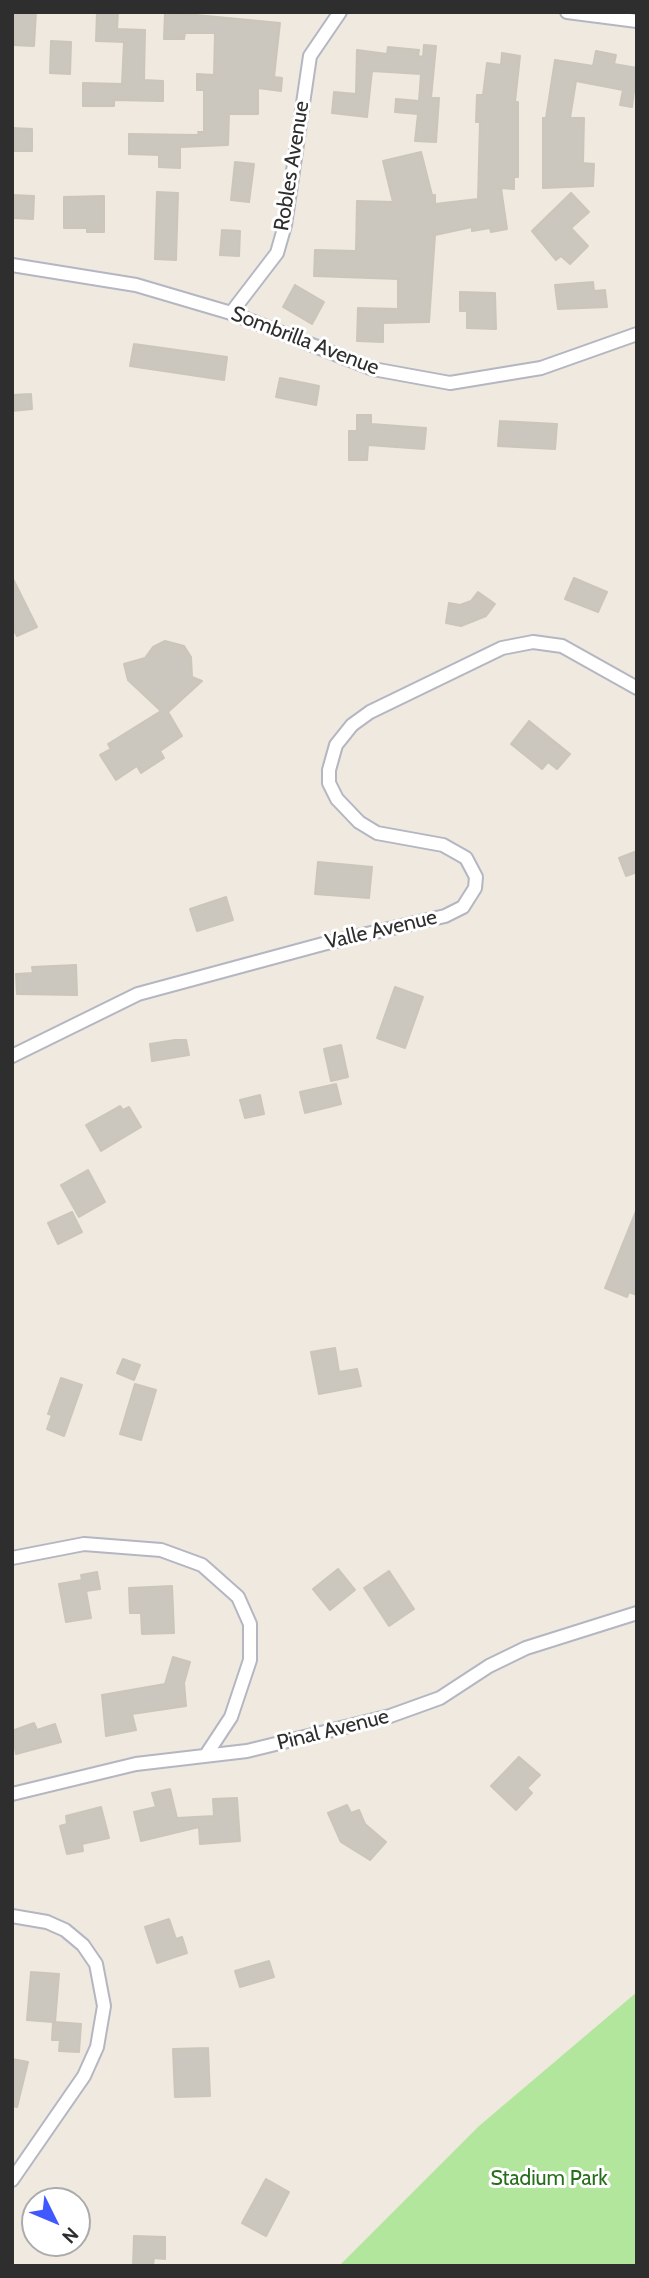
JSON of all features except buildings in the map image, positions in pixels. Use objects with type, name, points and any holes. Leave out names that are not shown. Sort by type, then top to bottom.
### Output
[{"type":"street","name":"Robles Avenue","points":[[231,313],[277,253],[285,225],[310,56],[340,12]]},
{"type":"street","points":[[567,12],[637,21]]},
{"type":"street","name":"Sombrilla Avenue","points":[[12,265],[136,285],[231,313],[373,369],[450,383],[541,368],[637,334]]},
{"type":"street","name":"Valle Avenue","points":[[12,1056],[138,994],[323,944],[445,916],[463,907],[475,888],[477,877],[466,858],[443,845],[377,833],[359,822],[337,799],[330,783],[329,770],[336,745],[352,725],[370,712],[502,648],[533,642],[562,646],[637,688]]},
{"type":"street","points":[[12,1558],[84,1544],[161,1550],[202,1565],[238,1597],[250,1624],[250,1660],[231,1717],[206,1755]]},
{"type":"street","name":"Pinal Avenue","points":[[12,1794],[136,1765],[258,1748],[418,1707],[440,1698],[489,1667],[526,1648],[637,1613]]},
{"type":"street","points":[[12,1916],[47,1922],[65,1930],[83,1945],[96,1964],[104,2006],[97,2047],[84,2076],[12,2180]]},
{"type":"green space","name":"Stadium Park","points":[[637,1992],[637,2266],[339,2266],[479,2126]]}]
